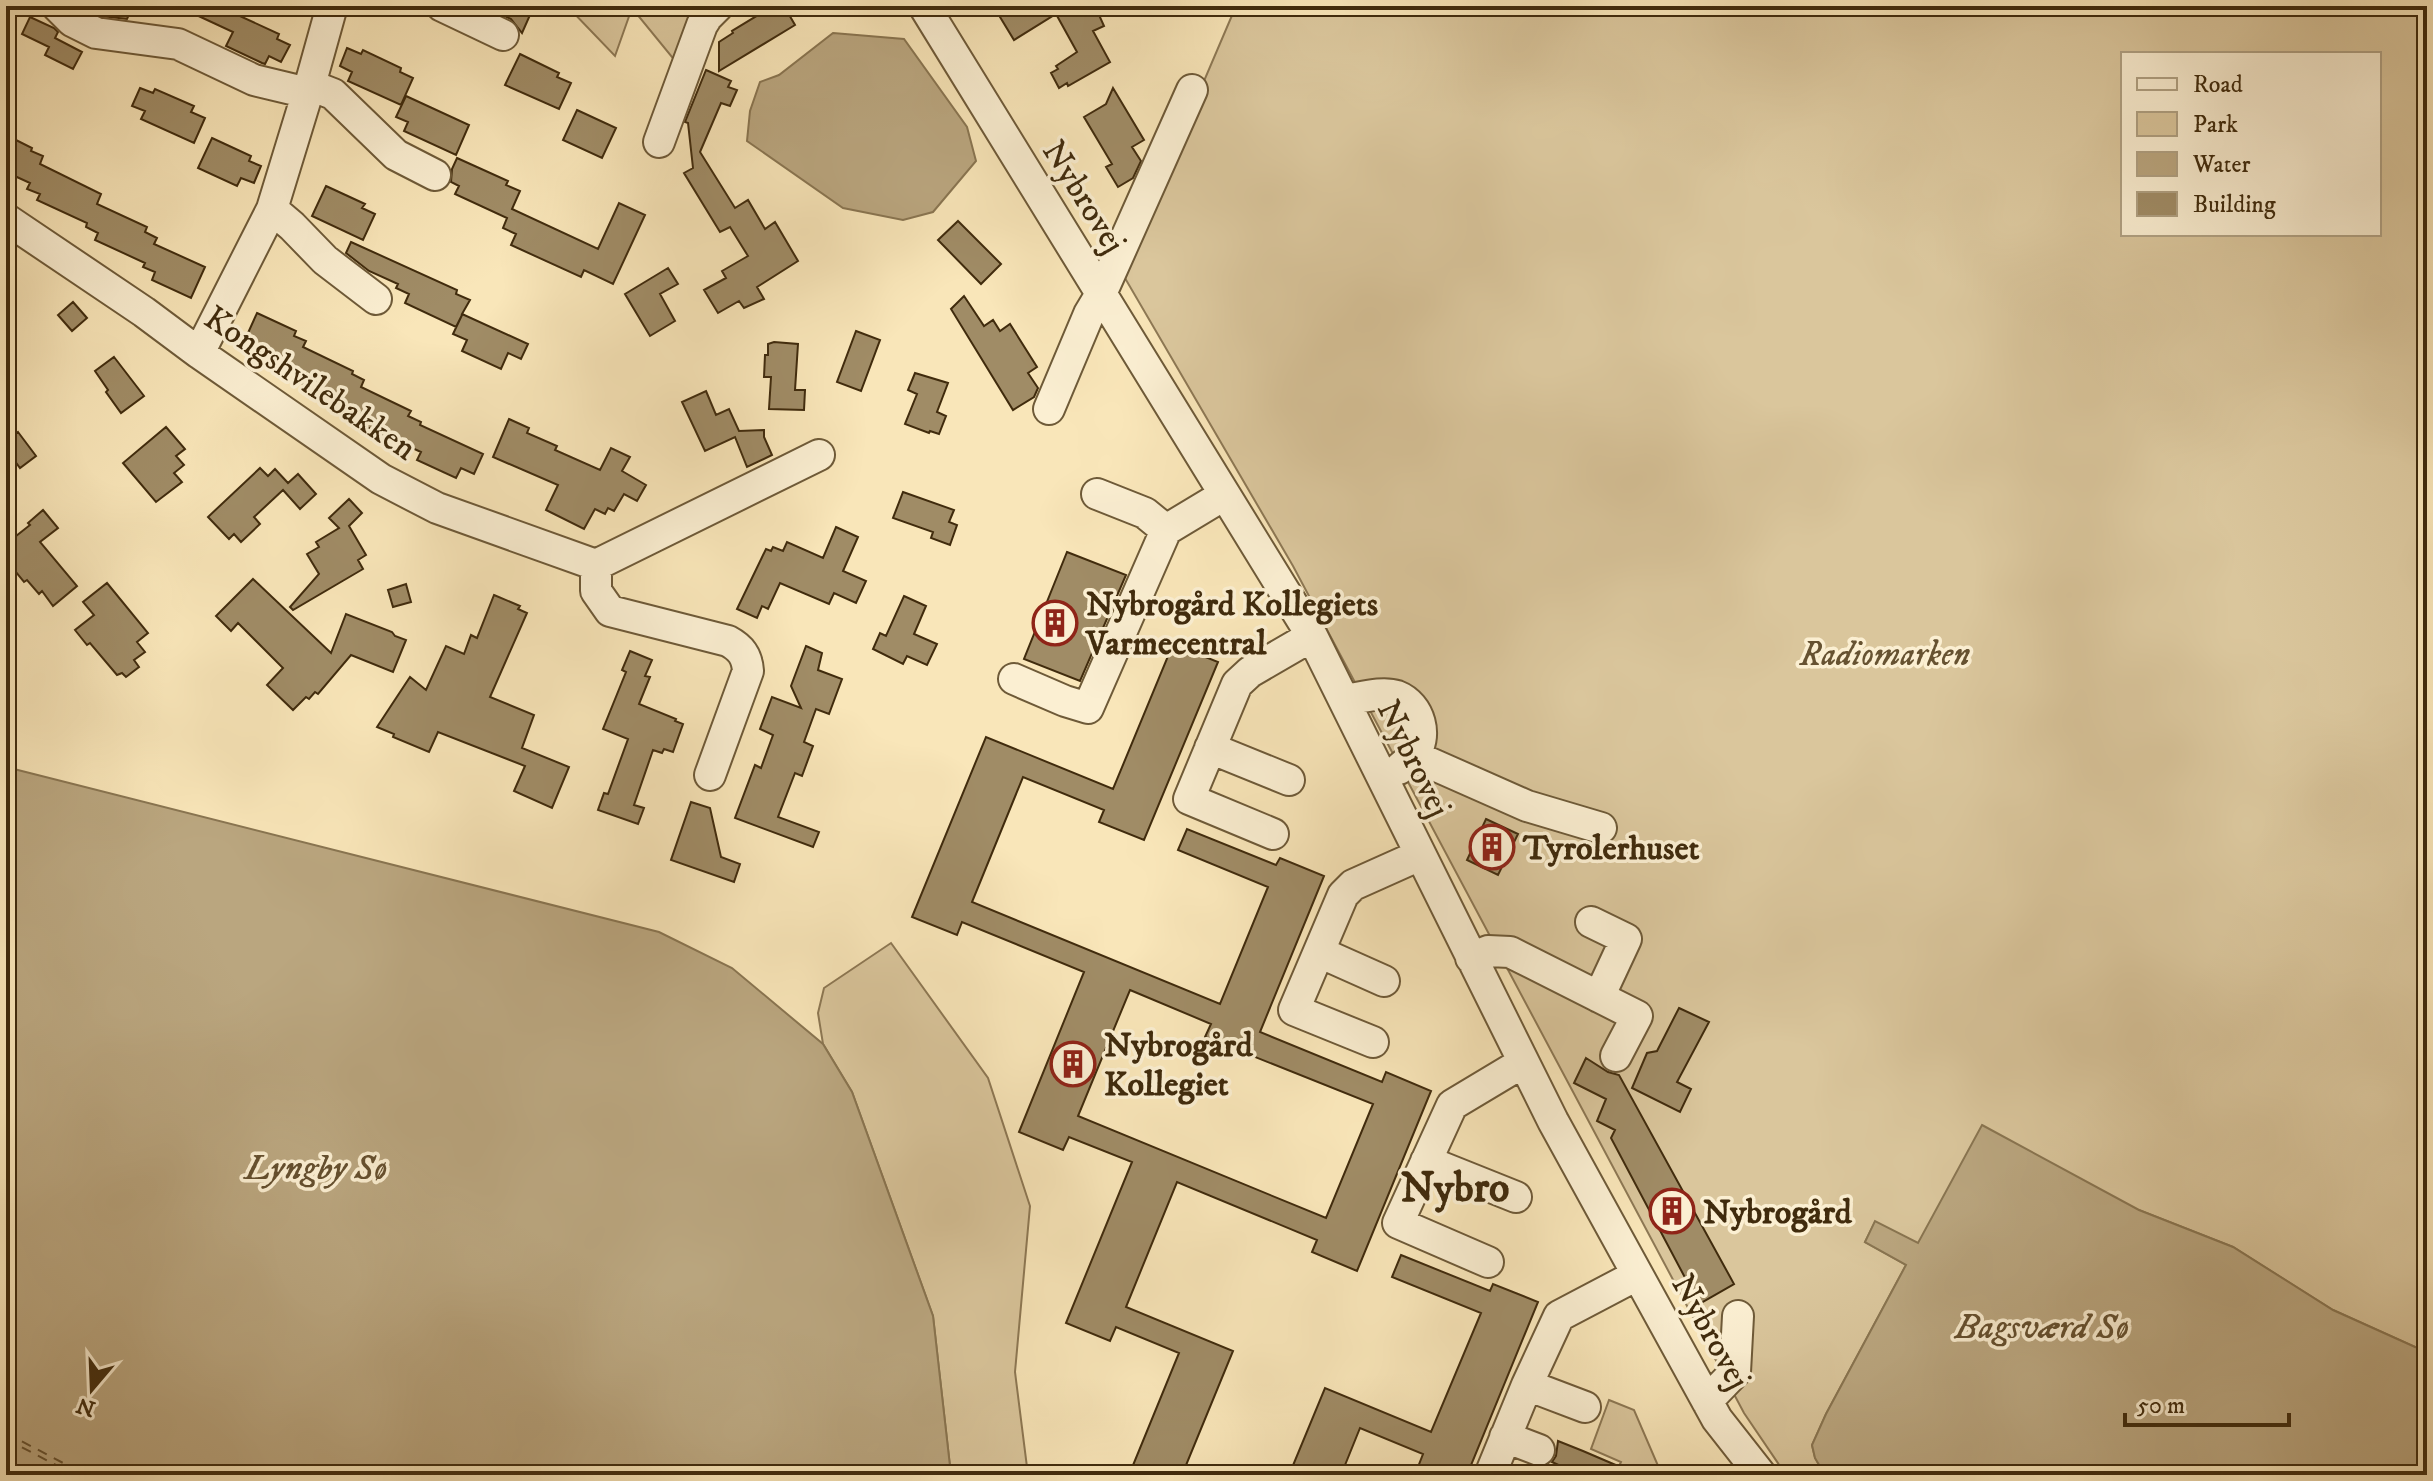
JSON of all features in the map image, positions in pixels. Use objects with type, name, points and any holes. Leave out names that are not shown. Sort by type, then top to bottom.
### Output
[{"type":"street","points":[[57,6],[72,21],[96,33],[178,44],[254,80],[333,94],[396,155],[435,175]]},
{"type":"street","points":[[199,353],[272,209],[332,6]]},
{"type":"street","points":[[442,6],[503,35]]},
{"type":"street","points":[[659,142],[702,25],[718,6]]},
{"type":"street","name":"Nybrovej","points":[[924,6],[1312,636],[1522,1063],[1717,1419],[1761,1475]]},
{"type":"street","points":[[1049,409],[1192,90]]},
{"type":"street","points":[[272,209],[325,260],[376,299]]},
{"type":"street","name":"Kongshvilebakken","points":[[6,219],[396,488],[437,508],[596,565]]},
{"type":"street","points":[[710,775],[748,671],[744,653],[728,641],[610,611],[596,591],[596,565],[819,455]]},
{"type":"street","points":[[1097,494],[1145,513],[1166,530]]},
{"type":"street","points":[[1014,679],[1088,708],[1166,530],[1224,495]]},
{"type":"street","points":[[1273,834],[1189,799],[1237,684],[1250,672],[1312,636]]},
{"type":"street","points":[[1345,700],[1388,695],[1404,700],[1417,715],[1421,725],[1419,746],[1414,756],[1385,781]]},
{"type":"street","points":[[1210,748],[1289,780]]},
{"type":"street","points":[[1414,756],[1527,806],[1601,828]]},
{"type":"street","points":[[1373,1042],[1294,1010],[1343,895],[1353,885],[1420,855]]},
{"type":"street","points":[[1591,922],[1626,939],[1599,997]]},
{"type":"street","points":[[1471,958],[1488,951],[1510,952],[1637,1016],[1616,1056]]},
{"type":"street","points":[[1319,952],[1384,981]]},
{"type":"street","points":[[1488,1262],[1398,1223],[1452,1105],[1522,1063]]},
{"type":"street","points":[[1426,1161],[1516,1197]]},
{"type":"street","points":[[1490,1475],[1559,1316],[1637,1275]]},
{"type":"street","points":[[1707,1401],[1735,1372],[1738,1316]]},
{"type":"street","points":[[1527,1385],[1585,1407]]},
{"type":"street","points":[[1505,1437],[1539,1450]]},
{"type":"green space","points":[[567,6],[705,6],[676,62],[632,8],[615,56]]},
{"type":"green space","name":"Radiomarken","points":[[1236,6],[2427,6],[2427,1350],[2333,1310],[2233,1247],[2139,1210],[1918,1244],[1875,1222],[1865,1242],[1906,1265],[1812,1445],[1815,1458],[1825,1475],[1786,1475],[1744,1413],[1293,566],[1122,273]]},
{"type":"green space","points":[[891,943],[988,1078],[1030,1206],[1015,1372],[1028,1475],[951,1475],[933,1316],[852,1092],[823,1044],[818,1013],[824,988]]},
{"type":"green space","points":[[1609,1400],[1634,1410],[1662,1475],[1615,1475],[1621,1462],[1591,1449]]},
{"type":"water","points":[[833,33],[904,39],[967,127],[976,161],[933,212],[903,220],[843,208],[747,141],[750,111],[760,82],[779,75]]},
{"type":"water","name":"Lyngby Sø","points":[[6,767],[659,932],[732,968],[823,1044],[852,1092],[933,1316],[951,1475],[6,1475]]},
{"type":"water","name":"Bagsværd Sø","points":[[1982,1125],[2139,1210],[2233,1247],[2333,1310],[2427,1350],[2427,1475],[1825,1475],[1815,1458],[1812,1445],[1906,1265],[1865,1242],[1875,1221],[1918,1243]]},
{"type":"building","points":[[82,6],[133,6],[127,19],[101,16]]},
{"type":"building","points":[[177,6],[218,6],[279,34],[277,39],[290,45],[281,62],[269,56],[265,64],[262,63],[226,46],[233,32]]},
{"type":"building","points":[[484,6],[511,6],[530,15],[522,33],[511,19]]},
{"type":"building","points":[[773,6],[784,6],[795,25],[719,71],[719,42]]},
{"type":"building","points":[[1006,6],[1095,6],[1104,26],[1093,31],[1110,62],[1059,88],[1051,73],[1077,52],[1056,14],[1014,40],[997,12]]},
{"type":"building","points":[[30,17],[54,28],[58,32],[55,38],[82,52],[73,69],[45,55],[49,47],[22,34]]},
{"type":"building","points":[[347,48],[361,54],[363,50],[401,68],[400,72],[413,78],[401,105],[348,81],[352,72],[340,66]]},
{"type":"building","points":[[520,54],[559,73],[557,77],[571,83],[559,109],[505,85]]},
{"type":"building","points":[[706,70],[731,81],[728,87],[737,90],[730,106],[721,103],[700,152],[735,208],[748,200],[765,229],[775,222],[798,261],[757,287],[764,299],[744,308],[739,301],[718,313],[704,290],[726,278],[722,271],[748,256],[730,227],[720,232],[684,173],[693,168],[688,123],[685,122]]},
{"type":"building","points":[[140,88],[153,93],[155,89],[194,106],[191,112],[205,118],[194,143],[141,119],[145,111],[132,106]]},
{"type":"building","points":[[1113,88],[1144,140],[1132,147],[1141,161],[1133,178],[1118,187],[1106,167],[1112,164],[1084,117],[1106,104]]},
{"type":"building","points":[[406,96],[469,125],[456,155],[404,131],[408,122],[396,117]]},
{"type":"building","points":[[577,110],[616,128],[602,158],[563,140]]},
{"type":"building","points":[[6,135],[43,156],[40,164],[101,194],[97,204],[147,227],[145,232],[157,238],[154,244],[205,267],[191,298],[152,280],[155,272],[143,267],[145,263],[95,240],[98,233],[86,227],[87,223],[37,200],[40,194],[27,189],[30,183],[6,172]]},
{"type":"building","points":[[212,138],[251,156],[249,161],[261,166],[254,183],[241,178],[237,186],[198,168]]},
{"type":"building","points":[[457,158],[508,181],[506,185],[520,191],[512,209],[598,249],[619,203],[645,215],[613,284],[584,270],[581,277],[511,245],[516,234],[503,228],[507,218],[455,194],[459,186],[451,182]]},
{"type":"building","points":[[326,186],[365,204],[362,208],[375,214],[363,240],[312,216]]},
{"type":"building","points":[[958,221],[1001,264],[981,284],[938,240]]},
{"type":"building","points":[[351,242],[457,290],[456,294],[470,300],[462,314],[528,344],[521,359],[508,353],[501,369],[462,351],[467,340],[453,334],[462,315],[456,327],[405,303],[409,294],[396,288],[398,284],[369,271],[346,253]]},
{"type":"building","points":[[668,268],[678,284],[660,294],[675,321],[650,336],[625,294]]},
{"type":"building","points":[[964,296],[984,326],[993,320],[1000,331],[1010,324],[1037,367],[1028,373],[1038,388],[1034,397],[1013,410],[951,309]]},
{"type":"building","points":[[73,302],[87,318],[72,331],[58,315]]},
{"type":"building","points":[[257,313],[296,331],[294,336],[306,341],[303,347],[353,371],[352,374],[364,380],[361,387],[411,411],[408,416],[421,422],[420,425],[483,454],[474,474],[461,468],[456,478],[417,460],[421,452],[358,423],[361,417],[348,411],[351,405],[301,383],[303,378],[291,372],[293,367],[243,344]]},
{"type":"building","points":[[856,331],[880,340],[861,391],[837,382]]},
{"type":"building","points":[[768,344],[798,344],[795,390],[805,390],[804,410],[769,409],[771,377],[764,377],[765,355],[768,355]]},
{"type":"building","points":[[114,357],[144,396],[121,413],[95,371]]},
{"type":"building","points":[[915,373],[948,383],[937,412],[946,416],[939,434],[905,424],[917,394],[908,390]]},
{"type":"building","points":[[706,391],[716,415],[729,409],[739,431],[764,430],[772,455],[747,467],[735,437],[705,451],[682,402]]},
{"type":"building","points":[[509,419],[529,428],[527,433],[557,446],[555,450],[600,470],[611,448],[630,457],[622,471],[646,485],[637,501],[624,494],[614,511],[608,508],[605,514],[595,509],[584,529],[546,510],[558,485],[493,457]]},
{"type":"building","points":[[166,427],[185,449],[176,456],[184,465],[174,473],[182,482],[156,502],[123,463]]},
{"type":"building","points":[[18,432],[36,456],[20,468],[6,449],[6,441]]},
{"type":"building","points":[[260,468],[268,476],[275,469],[288,483],[298,474],[316,494],[300,509],[283,490],[254,517],[260,524],[241,542],[234,534],[229,539],[208,517]]},
{"type":"building","points":[[903,492],[954,510],[949,522],[957,525],[950,545],[931,538],[933,532],[893,518]]},
{"type":"building","points":[[349,499],[362,513],[349,526],[366,555],[358,560],[363,569],[293,610],[290,607],[319,574],[307,554],[319,547],[316,542],[339,528],[329,518]]},
{"type":"building","points":[[43,510],[58,528],[40,542],[77,586],[53,606],[42,591],[39,594],[27,580],[24,582],[6,560],[6,544]]},
{"type":"building","points":[[836,527],[858,537],[843,571],[866,581],[856,603],[834,593],[829,604],[780,583],[768,609],[762,606],[757,618],[737,609],[766,549],[771,551],[773,547],[783,551],[787,542],[823,558]]},
{"type":"building","name":"Nybrogård Kollegiets Varmecentral","points":[[1067,552],[1126,575],[1080,681],[1024,659]]},
{"type":"building","points":[[253,579],[331,653],[346,614],[406,640],[393,672],[351,655],[318,694],[315,692],[309,699],[306,697],[293,710],[267,685],[283,668],[238,623],[231,631],[216,616]]},
{"type":"building","points":[[107,583],[148,633],[137,642],[145,652],[134,660],[139,667],[126,677],[122,673],[117,675],[75,630],[94,615],[83,602]]},
{"type":"building","points":[[406,584],[411,602],[393,607],[388,590]]},
{"type":"building","points":[[494,595],[520,606],[518,609],[527,613],[490,697],[534,715],[522,748],[569,767],[552,808],[514,791],[525,766],[438,732],[429,752],[377,727],[410,677],[426,690],[446,646],[464,654],[471,635],[477,638]]},
{"type":"building","points":[[904,596],[926,606],[914,634],[937,644],[927,665],[907,656],[903,664],[873,649],[880,633],[886,636]]},
{"type":"building","name":"Nybrogård Kollegiet","points":[[1173,644],[1218,662],[1144,840],[1099,822],[1104,810],[1023,777],[972,902],[1220,1004],[1268,887],[1178,850],[1187,829],[1276,865],[1280,858],[1324,876],[1260,1032],[1382,1082],[1386,1072],[1431,1091],[1357,1271],[1312,1252],[1317,1240],[1177,1182],[1126,1307],[1233,1351],[1182,1475],[1129,1475],[1179,1353],[1116,1327],[1110,1341],[1066,1323],[1132,1162],[1069,1137],[1063,1150],[1019,1132],[1084,972],[962,922],[957,935],[912,917],[986,737],[1113,789]],"holes":[[[1130,990],[1211,1024],[1205,1037],[1373,1104],[1326,1218],[1078,1116]]]},
{"type":"building","points":[[806,646],[822,653],[818,670],[842,679],[829,714],[816,709],[804,742],[813,746],[802,776],[795,773],[778,817],[819,832],[813,847],[735,818],[755,765],[761,768],[773,735],[760,729],[772,697],[801,708],[791,686]]},
{"type":"building","points":[[630,651],[652,660],[645,676],[650,677],[639,704],[683,724],[673,752],[653,750],[634,805],[644,808],[638,824],[598,810],[604,793],[608,794],[628,739],[603,729],[626,672],[622,670]]},
{"type":"building","points":[[691,802],[710,808],[721,857],[740,864],[734,882],[671,860]]},
{"type":"building","name":"Tyrolerhuset","points":[[1486,819],[1518,834],[1498,875],[1467,860]]},
{"type":"building","points":[[1679,1008],[1709,1022],[1677,1082],[1691,1089],[1680,1112],[1632,1088],[1647,1053],[1657,1051]]},
{"type":"building","name":"Nybrogård","points":[[1586,1058],[1619,1075],[1734,1284],[1699,1304],[1611,1138],[1615,1130],[1597,1121],[1606,1099],[1574,1083]]},
{"type":"building","points":[[1401,1255],[1490,1291],[1493,1284],[1538,1302],[1467,1475],[1437,1475],[1418,1467],[1423,1454],[1360,1428],[1341,1475],[1289,1475],[1325,1388],[1431,1432],[1481,1313],[1392,1277]]},
{"type":"building","points":[[1558,1441],[1639,1475],[1559,1475],[1563,1467],[1552,1462]]},
{"type":"ferry route","points":[[6,1433],[86,1475]]},
{"type":"ferry route","points":[[6,1439],[75,1475]]},
{"type":"place","name":"Nybrogård Kollegiets Varmecentral","points":[[1055,623]]},
{"type":"place","name":"Tyrolerhuset","points":[[1492,847]]},
{"type":"place","name":"Nybrogård Kollegiet","points":[[1073,1064]]},
{"type":"place","name":"Nybrogård","points":[[1672,1211]]},
{"type":"district","name":"Nybro","points":[[1455,1186]]}]
